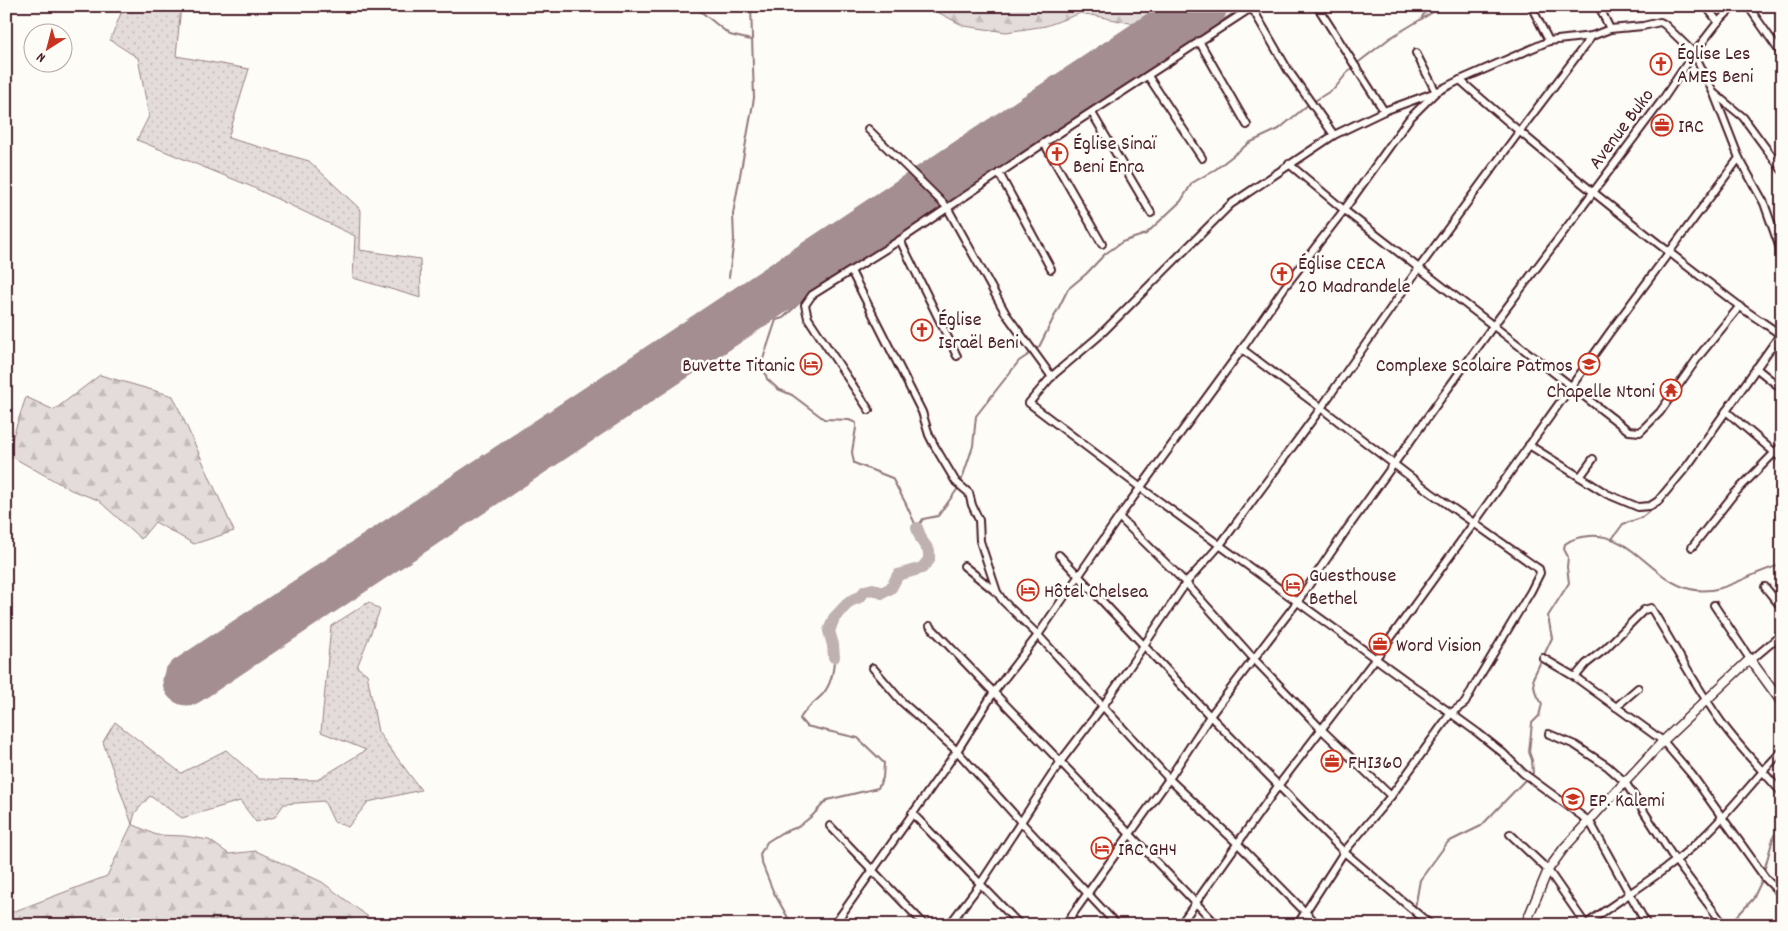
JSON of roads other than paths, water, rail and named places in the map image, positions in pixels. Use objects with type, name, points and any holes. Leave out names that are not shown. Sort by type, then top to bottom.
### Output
[{"type":"street","points":[[1317,6],[1384,111]]},
{"type":"street","points":[[1530,6],[1549,41]]},
{"type":"street","points":[[1599,6],[1610,29]]},
{"type":"street","points":[[1706,6],[1718,22]]},
{"type":"street","name":"Avenue Buko","points":[[1065,925],[1169,779],[1210,716],[1298,601],[1393,464],[1493,326],[1663,99],[1694,53],[1718,22],[1734,6]]},
{"type":"street","points":[[1748,6],[1782,55]]},
{"type":"street","points":[[869,410],[808,318],[805,305],[812,295],[900,240],[947,207],[1253,7],[1288,70],[1334,135]]},
{"type":"street","points":[[1647,925],[1590,822],[1523,773],[1497,748],[1451,713],[1141,488],[1029,405],[1029,402],[1052,377],[1098,337],[1231,204],[1334,135],[1384,111],[1436,92],[1549,41],[1592,36],[1610,29],[1643,26],[1660,22],[1668,27],[1694,53],[1714,94],[1739,158],[1764,204],[1782,254]]},
{"type":"street","points":[[949,925],[981,883],[1061,762],[1103,706],[1186,583],[1220,545],[1321,408],[1419,268],[1592,36]]},
{"type":"street","points":[[1200,41],[1246,125]]},
{"type":"street","points":[[1416,53],[1436,92]]},
{"type":"street","points":[[1148,76],[1202,158]]},
{"type":"street","points":[[1460,80],[1519,132],[1593,192],[1740,306],[1781,334],[1688,465],[1658,501],[1650,506],[1638,507],[1607,494],[1529,445]]},
{"type":"street","points":[[834,925],[957,751],[994,692],[1038,635],[1119,517],[1242,349],[1284,288],[1344,210],[1409,119],[1436,92]]},
{"type":"street","points":[[1714,94],[1743,117],[1782,170]]},
{"type":"street","points":[[1092,113],[1151,212]]},
{"type":"street","points":[[868,128],[947,207],[1006,314],[1052,377]]},
{"type":"street","points":[[1044,143],[1102,244]]},
{"type":"street","points":[[1180,925],[1278,786],[1376,658],[1669,251],[1739,158]]},
{"type":"street","points":[[1290,164],[1344,210],[1629,432],[1640,432],[1660,412],[1699,356],[1740,306]]},
{"type":"street","points":[[999,173],[1051,269]]},
{"type":"street","points":[[900,240],[957,356]]},
{"type":"street","points":[[851,271],[922,412],[929,435],[956,482],[969,492],[979,520],[980,541],[997,592],[1003,601],[1038,635],[1169,779],[1238,844],[1318,925]]},
{"type":"street","points":[[1242,349],[1393,464],[1539,569],[1540,573],[1465,704],[1451,713],[1391,796],[1344,852],[1297,925]]},
{"type":"street","points":[[1756,368],[1782,390]]},
{"type":"street","points":[[1726,411],[1782,459]]},
{"type":"street","points":[[1692,548],[1734,494],[1782,445]]},
{"type":"street","points":[[1580,476],[1593,459]]},
{"type":"street","points":[[1119,517],[1186,583],[1253,658],[1321,729],[1391,796]]},
{"type":"street","points":[[1059,555],[1210,716],[1344,852],[1431,925]]},
{"type":"street","points":[[964,566],[997,592]]},
{"type":"street","points":[[1765,587],[1782,608]]},
{"type":"street","points":[[1714,606],[1782,703]]},
{"type":"street","points":[[1575,677],[1586,664],[1644,610],[1651,608],[1706,700],[1742,749],[1782,793]]},
{"type":"street","points":[[930,626],[1217,925]]},
{"type":"street","points":[[1525,925],[1548,870],[1564,848],[1663,741],[1750,659],[1782,634]]},
{"type":"street","points":[[1543,658],[1575,677],[1663,741],[1692,775],[1764,876],[1781,891]]},
{"type":"street","points":[[873,668],[902,702],[957,751],[1020,822],[1117,925]]},
{"type":"street","points":[[1616,707],[1638,688]]},
{"type":"street","points":[[1549,734],[1575,745],[1607,766],[1625,782],[1675,860],[1724,925]]},
{"type":"street","points":[[1510,834],[1548,870],[1586,925],[1698,842],[1723,818],[1762,771],[1782,752]]},
{"type":"street","points":[[912,814],[1020,925]]},
{"type":"street","points":[[830,826],[925,925]]},
{"type":"waterway","points":[[694,6],[730,35],[751,40]]},
{"type":"waterway","points":[[729,277],[734,240],[733,214],[754,98],[751,6]]},
{"type":"waterway","points":[[947,204],[1244,6]]},
{"type":"waterway","points":[[1422,17],[1429,6]]},
{"type":"waterway","points":[[1313,102],[1335,88],[1351,68],[1390,38],[1443,6]]},
{"type":"waterway","points":[[1035,350],[1039,347],[1068,289],[1105,254],[1122,242],[1146,234],[1181,201],[1192,183],[1216,169],[1249,143],[1279,129],[1309,104]]},
{"type":"waterway","points":[[834,277],[943,206]]},
{"type":"waterway","points":[[811,292],[783,318],[776,320],[762,362],[767,379],[778,389],[792,395],[824,419],[849,420],[856,423],[852,452],[854,463],[892,478],[917,528],[923,519],[938,516],[959,487]]},
{"type":"waterway","points":[[961,482],[973,446],[976,416],[1019,361],[1031,353]]},
{"type":"waterway","points":[[1612,539],[1623,524],[1641,518],[1651,510]]},
{"type":"waterway","points":[[834,657],[829,631],[834,618],[850,601],[860,597],[865,591],[873,589],[882,593],[891,588],[898,575],[922,568],[929,560],[929,551],[922,541],[917,528]]},
{"type":"waterway","points":[[1530,775],[1533,773],[1529,752],[1532,723],[1539,716],[1542,704],[1535,691],[1533,678],[1552,638],[1548,616],[1569,583],[1568,557],[1564,549],[1565,544],[1583,537],[1605,537],[1630,549],[1677,584],[1702,591],[1726,587],[1759,572],[1782,565]]},
{"type":"waterway","points":[[792,925],[773,891],[761,861],[760,854],[767,842],[781,833],[798,827],[827,800],[878,788],[883,778],[884,763],[858,738],[806,726],[800,719],[804,712],[828,687],[833,673],[834,657]]},
{"type":"waterway","points":[[1415,908],[1420,880],[1448,842],[1481,826],[1526,779]]},
{"type":"waterway","points":[[1764,871],[1774,835]]},
{"type":"waterway","points":[[1729,925],[1753,899],[1763,878]]},
{"type":"waterway","points":[[1415,915],[1415,925]]},
{"type":"place","name":"Église Les AMES Beni","points":[[1661,64]]},
{"type":"place","name":"IRC","points":[[1662,125]]},
{"type":"place","name":"Église Sinaï Beni Enra","points":[[1057,154]]},
{"type":"place","name":"Église CECA 20 Madrandele","points":[[1282,274]]},
{"type":"place","name":"Église Israël Beni","points":[[922,330]]},
{"type":"place","name":"Buvette Titanic","points":[[811,364]]},
{"type":"place","name":"Complexe Scolaire Patmos","points":[[1589,364]]},
{"type":"place","name":"Chapelle Ntoni","points":[[1671,390]]},
{"type":"place","name":"Guesthouse Bethel","points":[[1293,585]]},
{"type":"place","name":"Hôtel Chelsea","points":[[1028,590]]},
{"type":"place","name":"Word Vision","points":[[1380,644]]},
{"type":"place","name":"FHI360","points":[[1332,761]]},
{"type":"place","name":"EP. Kalemi","points":[[1573,799]]},
{"type":"place","name":"IRC GH4","points":[[1102,848]]}]
